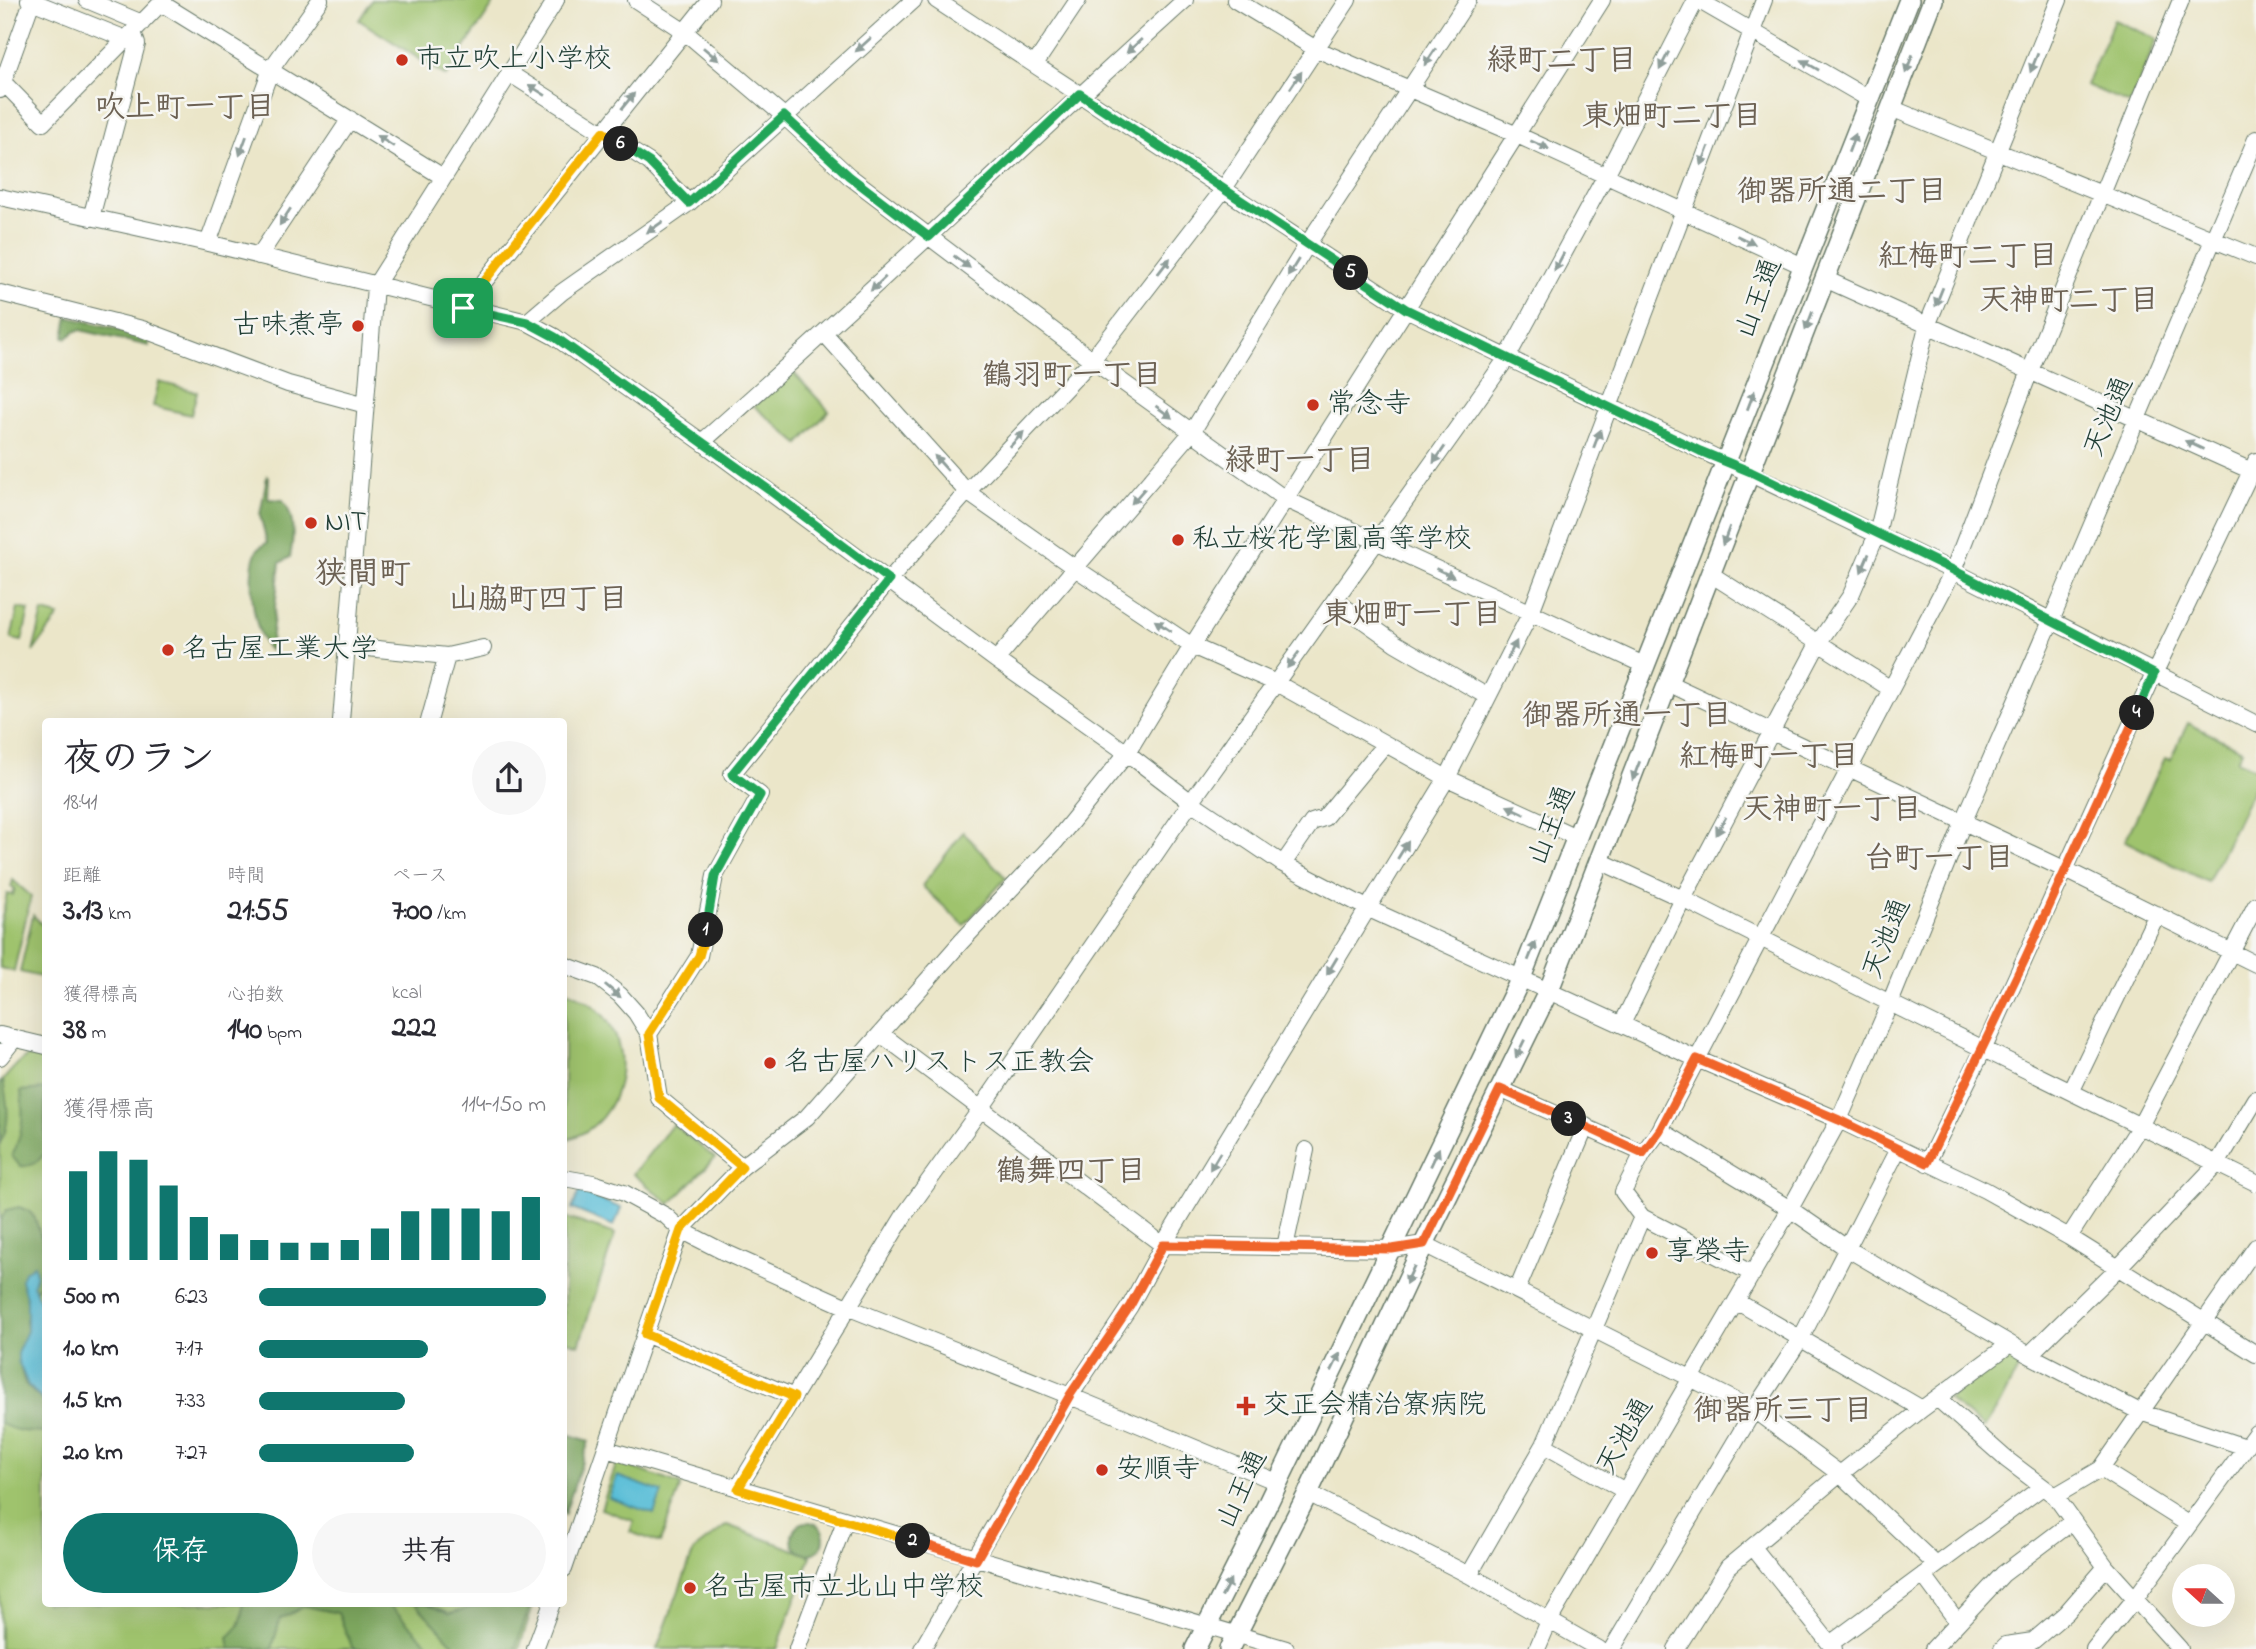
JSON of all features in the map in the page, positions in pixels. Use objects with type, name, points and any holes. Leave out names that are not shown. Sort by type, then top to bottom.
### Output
[{"type":"main road","name":"山王通","points":[[1195,1649],[1392,1249],[1521,978],[1909,0]]},
{"type":"main road","name":"山王通","points":[[1232,1642],[1308,1493],[1424,1244],[1549,990],[1670,684],[1933,0]]},
{"type":"street","points":[[134,32],[30,0],[2,86],[43,124],[134,32],[162,1],[443,177]]},
{"type":"street","points":[[88,0],[134,32],[136,44],[90,218]]},
{"type":"street","points":[[208,243],[271,69],[320,0]]},
{"type":"street","points":[[341,718],[375,286],[555,0]]},
{"type":"street","points":[[636,0],[685,32],[784,116],[849,176],[1092,360],[1285,499],[1646,666]]},
{"type":"street","points":[[463,308],[710,0]]},
{"type":"street","points":[[527,322],[562,292],[689,203],[914,0]]},
{"type":"street","points":[[936,0],[1406,309],[1953,570],[2154,674],[2256,723]]},
{"type":"street","points":[[1035,64],[1078,0]]},
{"type":"street","points":[[702,442],[825,334],[1080,94],[1185,0]]},
{"type":"street","points":[[1235,0],[1316,49],[1516,134],[1803,266]]},
{"type":"street","points":[[649,1034],[699,956],[715,876],[760,795],[732,774],[889,580],[967,492],[1092,360],[1223,190],[1348,0]]},
{"type":"street","points":[[996,660],[1192,432],[1307,245],[1468,0]]},
{"type":"street","points":[[567,1560],[681,1230],[742,1167],[807,1117],[961,942],[1056,841],[1127,753],[1192,646],[1602,0]]},
{"type":"street","points":[[738,1489],[905,1214],[980,1110],[1191,802],[1507,358],[1697,0],[1869,99]]},
{"type":"street","points":[[922,1649],[1070,1395],[1130,1306],[1163,1245],[1447,778],[1531,612],[1764,0]]},
{"type":"street","points":[[1622,1024],[1683,899],[1771,731],[1819,642],[1852,595],[1877,534],[1927,326],[2059,0]]},
{"type":"street","points":[[1752,1274],[1642,1217],[1623,1192],[1643,1153],[1660,1130],[1953,570],[2030,371],[2181,0]]},
{"type":"street","points":[[509,73],[649,162],[689,203]]},
{"type":"street","points":[[1891,108],[2256,257]]},
{"type":"street","points":[[259,256],[350,119]]},
{"type":"street","name":"天池通","points":[[1537,1649],[1549,1621],[1790,1209],[1839,1120],[1890,1003],[1962,823],[2052,621],[2256,139]]},
{"type":"street","points":[[0,197],[208,243],[527,322],[555,337],[702,442],[1191,802],[1283,864],[1367,908],[1697,1059],[1839,1120],[1985,1191],[2069,1237],[2256,1354]]},
{"type":"street","points":[[1825,279],[2137,419],[2254,468],[2154,674],[2066,870],[1927,1163]]},
{"type":"street","points":[[0,293],[142,329],[288,384],[366,405]]},
{"type":"street","points":[[825,334],[967,492],[1075,568],[1192,646],[1276,684],[1447,778],[1578,838]]},
{"type":"street","points":[[1712,575],[1891,689]]},
{"type":"street","points":[[1336,601],[1395,643],[1488,697]]},
{"type":"street","points":[[348,646],[447,656],[483,648]]},
{"type":"street","points":[[430,718],[447,656]]},
{"type":"street","points":[[1670,684],[2066,870],[2256,964]]},
{"type":"street","points":[[1283,864],[1312,822],[1324,818],[1385,744]]},
{"type":"street","points":[[1601,861],[2256,1183]]},
{"type":"street","points":[[2069,1237],[2140,1126],[2256,905]]},
{"type":"street","points":[[2071,1092],[2157,914]]},
{"type":"street","points":[[567,966],[597,977],[636,1013],[649,1034],[659,1098],[742,1167]]},
{"type":"street","points":[[881,1034],[1163,1245],[1392,1249],[1424,1244],[1754,1410],[1840,1474],[1929,1570],[1957,1621]]},
{"type":"street","points":[[0,1057],[8,1037],[42,1045]]},
{"type":"street","points":[[1500,1089],[1643,1153]]},
{"type":"street","points":[[2029,1356],[2217,1164],[2256,1099]]},
{"type":"street","points":[[1517,1290],[1586,1126]]},
{"type":"street","points":[[1660,1130],[1790,1209],[1848,1248],[2029,1356],[2140,1412],[2251,1443],[2188,1524],[2134,1600],[2094,1649]]},
{"type":"street","points":[[1612,1649],[1754,1410],[1801,1338],[1898,1149]]},
{"type":"street","points":[[1284,1247],[1306,1150]]},
{"type":"street","points":[[567,1179],[624,1193],[666,1216],[681,1230],[724,1252],[847,1307],[1070,1395],[1277,1482]]},
{"type":"street","points":[[1469,1575],[1544,1445],[1642,1217]]},
{"type":"street","points":[[1753,1547],[1824,1644],[1929,1570],[2048,1492],[2101,1469],[2256,1247]]},
{"type":"street","points":[[1736,1301],[1922,1409]]},
{"type":"street","points":[[645,1334],[794,1397]]},
{"type":"street","points":[[1676,1649],[1728,1567],[1922,1409],[2010,1344]]},
{"type":"street","points":[[1937,1398],[2048,1492],[2106,1567],[2180,1649]]},
{"type":"street","points":[[1544,1445],[1625,1491]]},
{"type":"street","points":[[606,1448],[976,1560],[1207,1625],[1232,1642],[1286,1649]]},
{"type":"street","points":[[2101,1469],[2188,1524]]},
{"type":"street","points":[[1308,1493],[1469,1575],[1600,1649]]},
{"type":"street","points":[[797,1649],[845,1521]]},
{"type":"street","points":[[1933,1649],[2003,1574],[2072,1522]]},
{"type":"street","points":[[2002,1649],[2006,1645],[2033,1641],[2067,1613],[2106,1567]]},
{"type":"street","points":[[536,1649],[551,1607]]},
{"type":"green space","points":[[372,0],[496,0],[446,76],[359,20]]},
{"type":"green space","points":[[2114,20],[2157,39],[2130,104],[2086,85]]},
{"type":"green space","points":[[68,317],[149,336],[149,346],[80,330],[67,338],[64,337]]},
{"type":"green space","points":[[792,371],[829,411],[799,444],[754,406]]},
{"type":"green space","points":[[159,382],[197,392],[191,415],[153,406]]},
{"type":"green space","points":[[267,476],[268,499],[283,500],[292,520],[293,535],[290,557],[280,563],[270,651],[264,643],[255,617],[252,585],[254,558],[258,549],[267,543],[260,515]]},
{"type":"green space","points":[[18,608],[29,610],[22,641],[11,639]]},
{"type":"green space","points":[[43,612],[59,616],[33,652]]},
{"type":"green space","points":[[2188,723],[2242,750],[2237,760],[2256,769],[2256,783],[2208,882],[2125,841],[2165,758],[2170,760]]},
{"type":"green space","points":[[963,832],[1006,878],[964,925],[922,886]]},
{"type":"green space","points":[[13,880],[31,896],[14,971],[0,968],[0,926],[7,894],[13,895],[15,888],[11,887]]},
{"type":"green space","points":[[33,915],[42,925],[42,977],[20,972]]},
{"type":"green space","points":[[567,992],[588,1002],[605,1017],[615,1036],[620,1057],[620,1078],[613,1099],[602,1117],[585,1131],[567,1139]]},
{"type":"green space","points":[[30,1055],[42,1056],[42,1607],[533,1607],[519,1649],[0,1649],[0,1083],[20,1061]]},
{"type":"green space","points":[[3,1080],[7,1120],[0,1143],[0,1083]]},
{"type":"green space","points":[[42,1089],[42,1157],[28,1166],[20,1166],[12,1156],[22,1124],[21,1091]]},
{"type":"green space","points":[[673,1124],[715,1158],[670,1204],[633,1174]]},
{"type":"green space","points":[[19,1207],[29,1211],[35,1218],[42,1240],[42,1279],[30,1301],[26,1321],[28,1335],[18,1357],[25,1384],[42,1400],[42,1433],[17,1430],[0,1423],[0,1221],[6,1210]]},
{"type":"green space","points":[[567,1218],[615,1234],[579,1345],[567,1341]]},
{"type":"green space","points":[[2008,1352],[2023,1359],[2000,1404],[1984,1428],[1948,1399]]},
{"type":"green space","points":[[567,1434],[589,1441],[567,1507]]},
{"type":"green space","points":[[617,1462],[681,1485],[660,1543],[630,1532],[634,1521],[601,1509]]},
{"type":"green space","points":[[808,1522],[819,1527],[824,1538],[819,1549],[808,1554],[797,1549],[792,1538],[797,1527]]},
{"type":"green space","points":[[727,1525],[811,1556],[777,1649],[657,1649],[694,1550]]},
{"type":"green space","points":[[243,1607],[303,1607],[280,1619],[272,1649],[230,1649],[228,1637],[236,1630]]},
{"type":"green space","points":[[310,1607],[392,1607],[433,1649],[353,1649],[338,1613]]},
{"type":"green space","points":[[419,1607],[436,1607],[450,1613],[472,1607],[530,1607],[515,1649],[458,1649]]},
{"type":"water","points":[[579,1191],[621,1208],[614,1226],[572,1209]]},
{"type":"water","points":[[34,1265],[36,1274],[33,1284],[41,1305],[42,1400],[28,1385],[18,1361],[18,1351],[27,1331],[27,1300],[21,1280],[24,1272]]},
{"type":"water","points":[[617,1476],[662,1492],[654,1514],[609,1498]]},
{"type":"place","name":"市立吹上小学校","points":[[402,60]]},
{"type":"place","name":"古味煮亭","points":[[358,326]]},
{"type":"place","name":"常念寺","points":[[1313,405]]},
{"type":"place","name":"NIT","points":[[311,523]]},
{"type":"place","name":"私立桜花学園高等学校","points":[[1178,540]]},
{"type":"place","name":"名古屋工業大学","points":[[168,650]]},
{"type":"place","name":"名古屋ハリストス正教会","points":[[770,1063]]},
{"type":"place","name":"享榮寺","points":[[1652,1253]]},
{"type":"place","name":"交正会精治寮病院","points":[[1246,1406]]},
{"type":"place","name":"安順寺","points":[[1102,1470]]},
{"type":"place","name":"名古屋市立北山中学校","points":[[690,1588]]},
{"type":"district","name":"緑町二丁目","points":[[1562,62]]},
{"type":"district","name":"吹上町一丁目","points":[[185,109]]},
{"type":"district","name":"東畑町二丁目","points":[[1672,118]]},
{"type":"district","name":"御器所通二丁目","points":[[1842,193]]},
{"type":"district","name":"紅梅町二丁目","points":[[1968,258]]},
{"type":"district","name":"天神町二丁目","points":[[2069,302]]},
{"type":"district","name":"鶴羽町一丁目","points":[[1072,377]]},
{"type":"district","name":"緑町一丁目","points":[[1300,462]]},
{"type":"district","name":"狭間町","points":[[363,575]]},
{"type":"district","name":"山脇町四丁目","points":[[538,601]]},
{"type":"district","name":"東畑町一丁目","points":[[1412,616]]},
{"type":"district","name":"御器所通一丁目","points":[[1627,717]]},
{"type":"district","name":"紅梅町一丁目","points":[[1769,758]]},
{"type":"district","name":"天神町一丁目","points":[[1832,811]]},
{"type":"district","name":"台町一丁目","points":[[1939,860]]},
{"type":"district","name":"鶴舞四丁目","points":[[1071,1173]]},
{"type":"district","name":"御器所三丁目","points":[[1783,1412]]},
{"type":"route","points":[[1080,94],[1406,309],[1953,570],[2154,674],[2066,870],[1927,1163],[1839,1120],[1697,1059],[1660,1130],[1643,1153],[1500,1089],[1424,1244],[1392,1249],[1163,1245],[1130,1306],[1070,1395],[976,1560],[738,1489],[794,1397],[645,1334],[681,1230],[742,1167],[659,1098],[649,1034],[699,956],[715,876],[760,795],[732,774],[889,580],[769,490],[555,337],[527,322],[463,308],[603,132],[649,162],[689,203],[784,116],[849,176],[929,237],[1080,94]]}]
